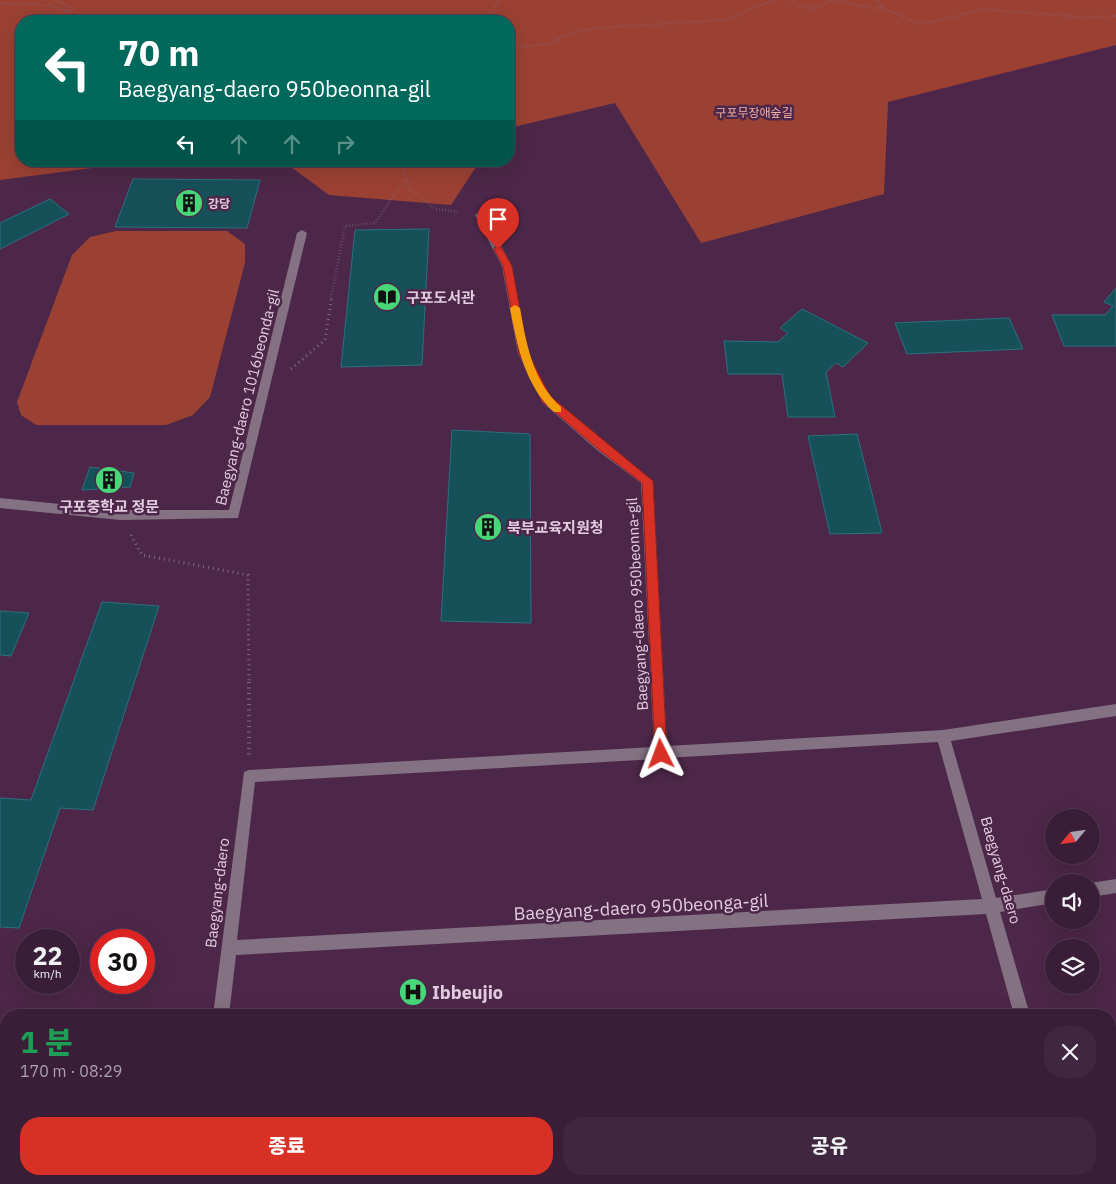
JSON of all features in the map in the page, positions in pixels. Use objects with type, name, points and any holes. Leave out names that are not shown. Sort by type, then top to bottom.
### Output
[{"type":"street","name":"Baegyang-daero 950beonna-gil","points":[[480,215],[507,266],[524,353],[546,399],[602,447],[647,481],[661,754]]},
{"type":"street","name":"Baegyang-daero 1016beonda-gil","points":[[0,503],[120,515],[234,515],[302,234]]},
{"type":"street","points":[[249,776],[661,754],[943,736],[1116,710]]},
{"type":"street","name":"Baegyang-daero","points":[[943,736],[1020,1009]]},
{"type":"street","name":"Baegyang-daero","points":[[222,1009],[249,776]]},
{"type":"street","points":[[1100,889],[1116,886]]},
{"type":"street","name":"Baegyang-daero 950beonga-gil","points":[[229,948],[992,906],[1045,897]]},
{"type":"path","points":[[0,3],[47,5],[69,11],[73,10],[73,8],[52,0]]},
{"type":"path","points":[[489,15],[500,0]]},
{"type":"path","points":[[515,47],[547,44],[575,32],[593,28],[725,20],[773,0]]},
{"type":"path","points":[[789,0],[809,9],[836,0],[872,8],[882,7],[917,23],[938,21],[979,9],[1082,17],[1116,16]]},
{"type":"path","points":[[878,0],[882,7]]},
{"type":"path","points":[[402,167],[410,189],[436,209],[480,215]]},
{"type":"path","points":[[263,395],[325,340],[337,261],[346,226],[376,223],[406,180]]},
{"type":"path","points":[[120,515],[142,555],[248,575],[249,776]]},
{"type":"green space","name":"구포무장애숲길","points":[[0,0],[1116,0],[1116,45],[888,102],[884,194],[701,243],[615,103],[515,127],[515,15],[15,15],[15,167],[100,167],[0,180]]},
{"type":"green space","points":[[291,167],[476,167],[451,205],[329,195]]},
{"type":"green space","points":[[116,231],[227,231],[245,244],[245,263],[210,397],[193,415],[166,425],[36,425],[21,415],[17,402],[72,255],[90,237]]},
{"type":"building","name":"강당","points":[[133,179],[260,180],[247,228],[115,227]]},
{"type":"building","points":[[50,199],[69,214],[0,249],[0,223]]},
{"type":"building","name":"구포도서관","points":[[429,229],[422,365],[341,367],[355,230]]},
{"type":"building","points":[[1116,288],[1116,346],[1064,346],[1052,315],[1105,315],[1113,306],[1104,302]]},
{"type":"building","points":[[802,309],[868,343],[843,367],[836,363],[826,372],[835,417],[788,417],[782,374],[728,374],[724,341],[778,342],[788,333],[780,328]]},
{"type":"building","points":[[1009,318],[1023,349],[907,354],[895,323]]},
{"type":"building","name":"북부교육지원청","points":[[452,430],[530,434],[531,623],[441,621]]},
{"type":"building","points":[[857,434],[882,533],[830,534],[808,436]]},
{"type":"building","name":"구포중학교 정문","points":[[90,467],[134,473],[130,487],[82,490]]},
{"type":"building","points":[[102,602],[159,606],[93,810],[60,808],[19,928],[0,927],[0,798],[31,800]]},
{"type":"building","points":[[0,611],[29,613],[11,656],[0,655]]},
{"type":"slow traffic","points":[[515,308],[524,353],[546,399],[558,409]]},
{"type":"place","name":"강당","points":[[189,203]]},
{"type":"place","name":"구포도서관","points":[[387,297]]},
{"type":"place","name":"구포중학교 정문","points":[[109,480]]},
{"type":"place","name":"북부교육지원청","points":[[488,527]]},
{"type":"place","name":"Ibbeujio","points":[[413,992]]},
{"type":"route","points":[[498,249],[507,266],[524,353],[546,399],[602,447],[647,481],[661,754]]}]
